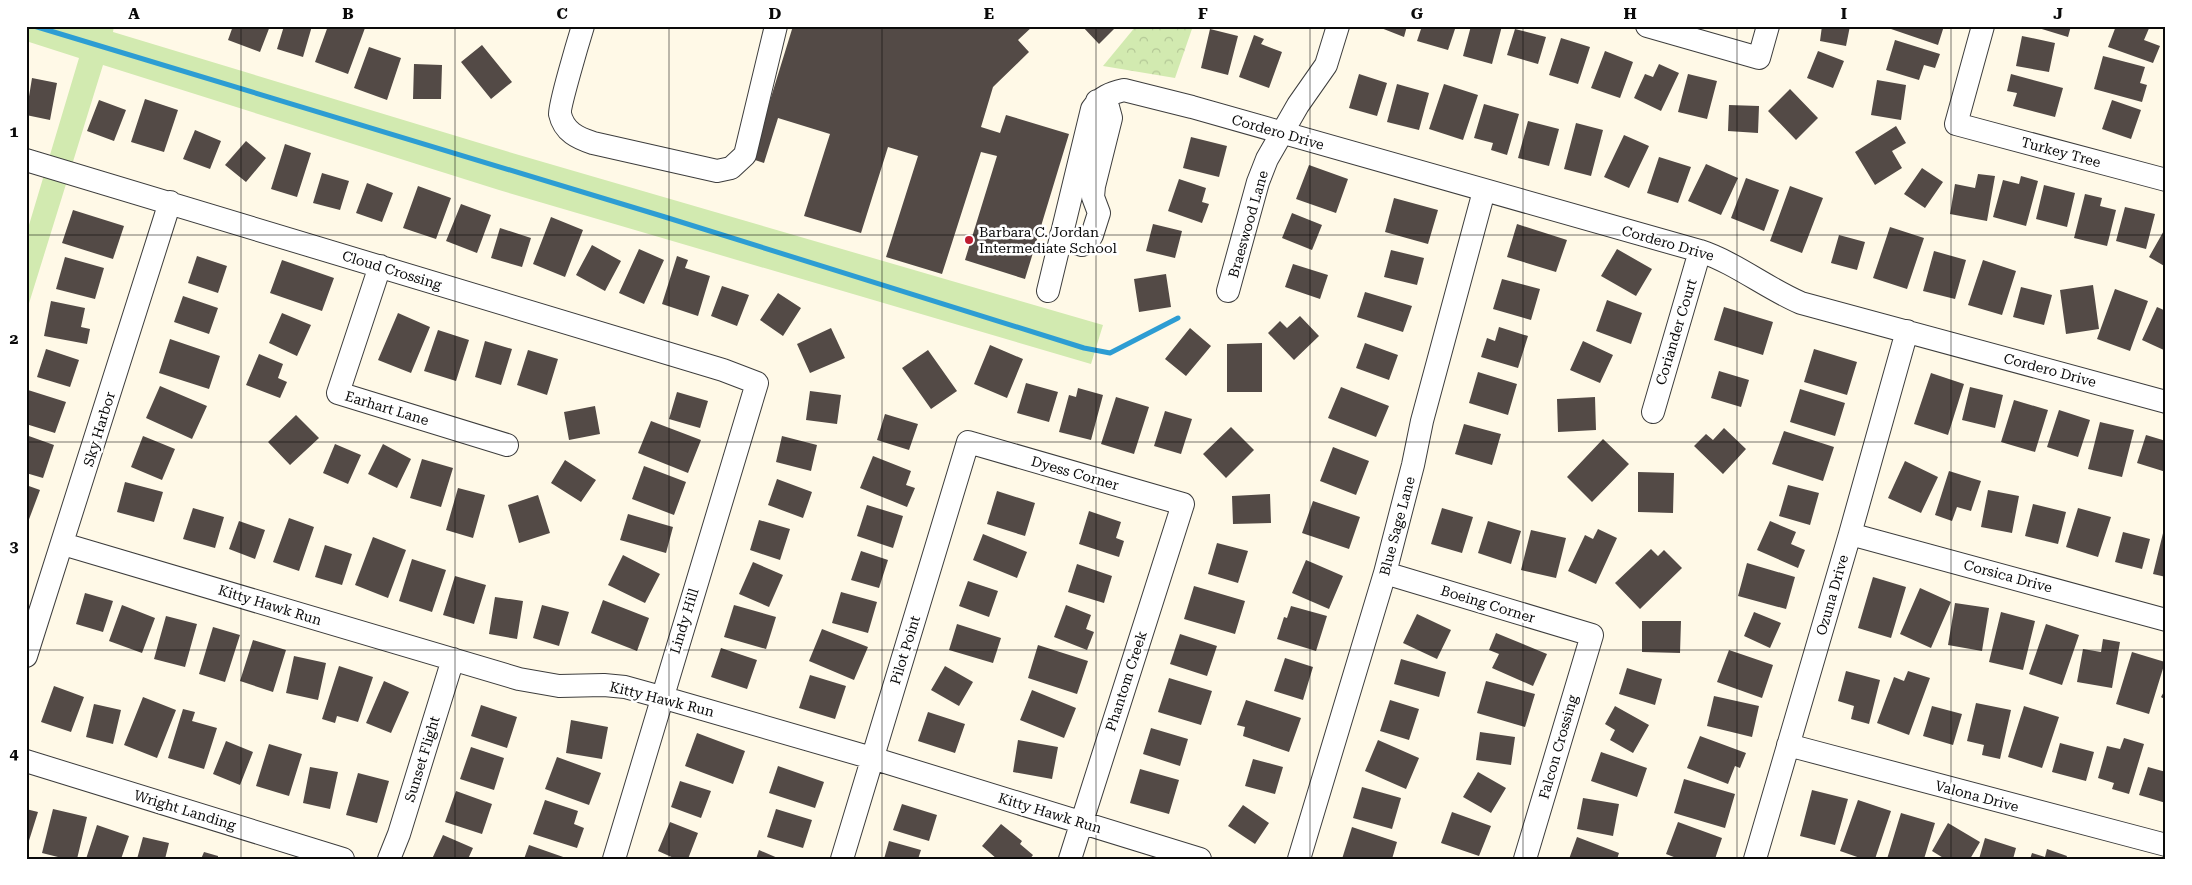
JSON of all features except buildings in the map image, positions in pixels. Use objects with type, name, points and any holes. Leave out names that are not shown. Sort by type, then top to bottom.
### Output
[{"type":"street","points":[[583,26],[560,112],[568,130],[578,138],[594,143],[717,171],[731,168],[745,155],[776,26]]},
{"type":"street","name":"Braeswood Lane","points":[[1228,291],[1258,182],[1267,159],[1298,105],[1326,65],[1338,26]]},
{"type":"street","points":[[1647,26],[1759,58],[1768,26]]},
{"type":"street","name":"Turkey Tree","points":[[1982,26],[1956,124],[2165,175]]},
{"type":"street","name":"Cordero Drive","points":[[1097,101],[1113,92],[1124,90],[1192,107],[1719,257],[1778,293],[1801,303],[2166,402]]},
{"type":"street","points":[[1048,291],[1061,234],[1087,126],[1097,101],[1108,107],[1111,118],[1092,196],[1098,213],[1088,242],[1082,245],[1069,241],[1061,234]]},
{"type":"street","name":"Cloud Crossing","points":[[26,160],[724,370],[756,383]]},
{"type":"street","name":"Blue Sage Lane","points":[[1299,859],[1385,573],[1413,465],[1422,421],[1484,191]]},
{"type":"street","name":"Sky Harbor","points":[[26,656],[170,202]]},
{"type":"street","name":"Coriander Court","points":[[1652,412],[1700,251]]},
{"type":"street","name":"Earhart Lane","points":[[380,266],[338,393],[507,445]]},
{"type":"street","name":"Ozuna Drive","points":[[1756,859],[1907,331]]},
{"type":"street","name":"Lindy Hill","points":[[614,859],[661,696],[756,383]]},
{"type":"street","name":"Dyess Corner","points":[[968,442],[1183,504]]},
{"type":"street","name":"Pilot Point","points":[[842,859],[968,442]]},
{"type":"street","name":"Phantom Creek","points":[[1070,859],[1183,504]]},
{"type":"street","name":"Corsica Drive","points":[[1850,534],[2166,620]]},
{"type":"street","name":"Kitty Hawk Run","points":[[63,544],[519,679],[559,686],[604,685],[625,687],[661,696],[872,758],[1200,859]]},
{"type":"street","name":"Boeing Corner","points":[[1385,573],[1592,634]]},
{"type":"street","name":"Falcon Crossing","points":[[1525,859],[1592,634]]},
{"type":"street","name":"Sunset Flight","points":[[389,859],[399,834],[453,659]]},
{"type":"street","name":"Valona Drive","points":[[1788,745],[2166,845]]},
{"type":"street","name":"Wright Landing","points":[[26,761],[343,859]]},
{"type":"green space","points":[[26,26],[114,26],[113,32],[519,155],[1103,325],[1091,364],[499,190],[103,65],[26,313],[26,235],[79,58],[26,41]]},
{"type":"green space","points":[[1136,26],[1193,26],[1175,78],[1103,66]]},
{"type":"waterway","points":[[34,26],[665,217],[1084,348],[1110,353],[1178,318]]},
{"type":"place","name":"Barbara C. Jordan Intermediate School","points":[[969,240]]}]
